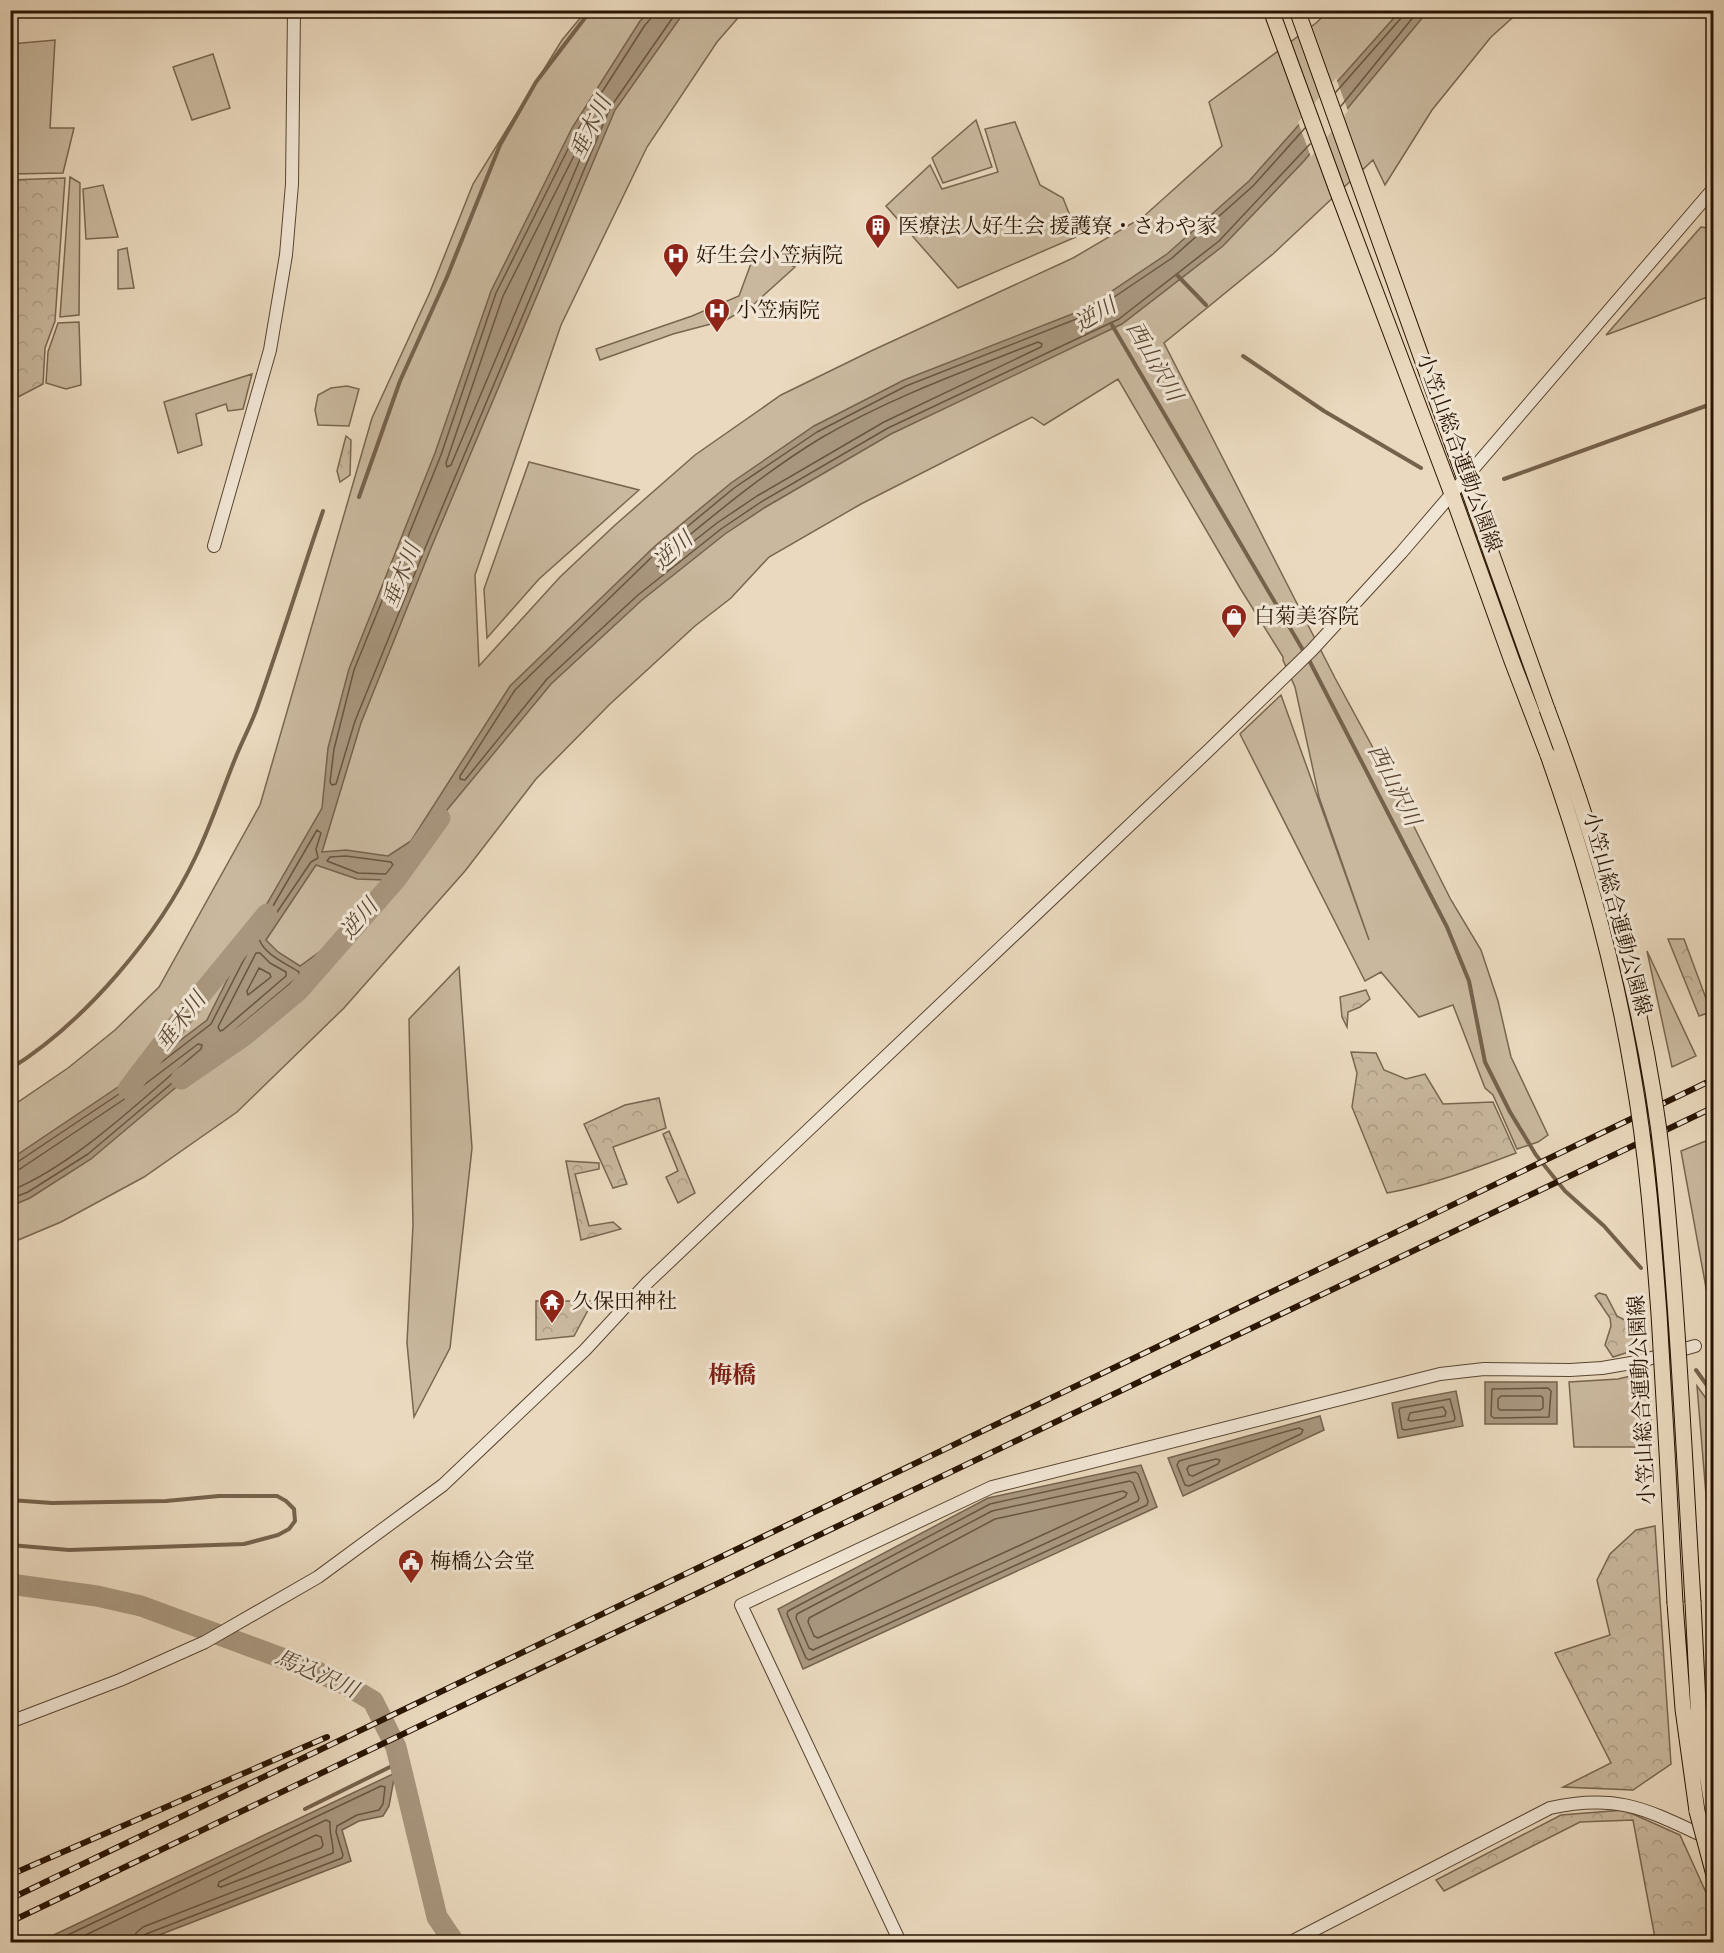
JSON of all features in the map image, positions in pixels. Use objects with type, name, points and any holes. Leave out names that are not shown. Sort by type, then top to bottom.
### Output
[{"type":"main road","name":"小笠山総合運動公園線","points":[[1271,10],[1548,755],[1592,889],[1608,952],[1634,1076],[1647,1170],[1656,1273],[1683,1709],[1697,1811],[1713,1875]]},
{"type":"main road","name":"小笠山総合運動公園線","points":[[1297,10],[1583,807],[1605,879],[1646,1055],[1665,1185],[1699,1724],[1713,1817]]},
{"type":"street","points":[[214,546],[270,350],[286,255],[292,184],[294,10]]},
{"type":"street","points":[[10,1722],[120,1680],[205,1642],[318,1577],[442,1485],[585,1350],[648,1282],[1298,664],[1452,494],[1713,188]]},
{"type":"street","points":[[900,1942],[741,1605],[992,1487],[1440,1374],[1484,1369],[1602,1368],[1637,1362],[1695,1346]]},
{"type":"street","points":[[1291,1942],[1550,1808],[1598,1801],[1628,1805],[1646,1809],[1713,1841]]},
{"type":"green space","points":[[586,11],[744,11],[717,42],[647,147],[561,325],[475,575],[479,666],[560,577],[614,526],[695,455],[781,395],[1073,258],[1143,217],[1222,146],[1209,102],[1329,11],[1520,11],[1491,37],[1432,110],[1385,185],[1373,160],[1273,254],[1164,343],[1335,678],[1390,779],[1451,900],[1481,950],[1498,1001],[1511,1057],[1548,1135],[1538,1142],[1517,1149],[1493,1095],[1485,1088],[1453,1005],[1419,1017],[1381,972],[1365,981],[1240,734],[1281,695],[1369,940],[1319,797],[1295,687],[1283,657],[1118,379],[1044,425],[1032,417],[861,504],[769,557],[731,598],[695,626],[610,704],[536,779],[465,871],[344,1008],[237,1112],[144,1177],[61,1222],[11,1243],[11,1107],[68,1068],[115,1030],[159,987],[260,805],[372,418],[430,292],[473,184],[562,40]]},
{"type":"green space","points":[[55,40],[50,128],[74,128],[63,173],[11,174],[11,44]]},
{"type":"green space","points":[[213,54],[230,108],[192,120],[173,67]]},
{"type":"green space","points":[[976,120],[992,167],[943,183],[932,158]]},
{"type":"green space","points":[[1015,122],[1040,185],[1063,198],[1078,236],[958,288],[886,206],[930,165],[942,189],[998,172],[985,129]]},
{"type":"green space","points":[[70,177],[80,183],[79,315],[60,317]]},
{"type":"green space","points":[[65,178],[55,321],[45,348],[43,384],[18,397],[15,329],[10,329],[11,180]]},
{"type":"green space","points":[[103,185],[118,237],[86,239],[83,189]]},
{"type":"green space","points":[[1701,227],[1713,229],[1713,295],[1606,335]]},
{"type":"green space","points":[[127,248],[134,288],[118,289],[118,250]]},
{"type":"green space","points":[[756,250],[795,267],[754,304],[726,320],[673,334],[600,360],[596,349],[692,316],[739,296]]},
{"type":"green space","points":[[79,322],[81,385],[66,389],[46,383],[48,352],[58,323]]},
{"type":"green space","points":[[252,374],[243,409],[228,411],[226,404],[196,414],[202,445],[178,453],[164,402]]},
{"type":"green space","points":[[347,386],[359,389],[349,426],[318,425],[315,410],[318,395],[331,388]]},
{"type":"green space","points":[[346,436],[351,440],[350,475],[340,482],[337,471]]},
{"type":"green space","points":[[529,462],[639,490],[539,579],[487,638],[484,589]]},
{"type":"green space","points":[[1668,939],[1684,939],[1711,1012],[1699,1016]]},
{"type":"green space","points":[[1647,951],[1696,1056],[1672,1067]]},
{"type":"green space","points":[[459,967],[472,1148],[450,1348],[414,1417],[407,1343],[413,1225],[409,1019]]},
{"type":"green space","points":[[1366,990],[1370,999],[1360,1007],[1348,1012],[1347,1027],[1342,1017],[1340,997]]},
{"type":"green space","points":[[1351,1052],[1376,1053],[1384,1070],[1406,1079],[1425,1074],[1443,1104],[1493,1102],[1516,1153],[1436,1181],[1387,1193],[1352,1107],[1357,1073]]},
{"type":"green space","points":[[659,1098],[666,1128],[613,1147],[627,1184],[613,1188],[584,1124],[625,1105]]},
{"type":"green space","points":[[669,1131],[695,1193],[678,1203],[666,1177],[678,1171],[663,1134]]},
{"type":"green space","points":[[1713,1138],[1713,1326],[1681,1151]]},
{"type":"green space","points":[[566,1161],[599,1163],[599,1169],[575,1174],[589,1226],[613,1222],[621,1229],[581,1240]]},
{"type":"green space","points":[[1599,1293],[1606,1295],[1617,1316],[1630,1323],[1632,1328],[1627,1335],[1640,1344],[1644,1350],[1635,1350],[1613,1357],[1605,1345],[1611,1326],[1610,1318],[1595,1296]]},
{"type":"green space","points":[[536,1301],[593,1301],[574,1336],[536,1340]]},
{"type":"green space","points":[[1648,1372],[1653,1447],[1574,1447],[1569,1382],[1618,1379]]},
{"type":"green space","points":[[1697,1386],[1713,1408],[1712,1567]]},
{"type":"green space","points":[[1655,1526],[1671,1764],[1633,1790],[1563,1787],[1611,1763],[1555,1653],[1610,1635],[1597,1580],[1610,1554],[1636,1530]]},
{"type":"green space","points":[[1624,1810],[1680,1835],[1713,1908],[1713,1926],[1700,1942],[1653,1942],[1655,1938],[1633,1820],[1580,1822],[1444,1891],[1436,1880],[1561,1815]]},
{"type":"water","points":[[650,11],[685,11],[615,110],[431,548],[361,723],[322,852],[346,850],[388,856],[411,841],[510,686],[655,546],[731,483],[814,426],[904,380],[1085,309],[1167,254],[1249,181],[1400,11],[1428,11],[1304,161],[1223,246],[1122,324],[891,434],[764,508],[725,534],[642,600],[551,684],[315,970],[91,1159],[30,1198],[11,1206],[11,1159],[124,1083],[207,1020],[253,928],[322,808],[328,748],[349,669],[435,453],[491,291],[572,128],[640,21]],"holes":[[[316,865],[357,879],[384,880],[322,950],[300,966],[278,952],[266,940]]]},
{"type":"water","points":[[1485,1382],[1557,1382],[1557,1424],[1485,1424]]},
{"type":"water","points":[[1456,1391],[1463,1426],[1398,1438],[1392,1403]]},
{"type":"water","points":[[1320,1416],[1324,1430],[1183,1496],[1168,1458]]},
{"type":"water","points":[[1141,1465],[1157,1507],[803,1669],[778,1609],[988,1498]]},
{"type":"water","points":[[395,1773],[389,1806],[383,1816],[359,1821],[342,1830],[351,1861],[141,1942],[39,1942]]},
{"type":"pier","points":[[1336,78],[1348,111],[1311,157],[1298,122]]},
{"type":"waterway","points":[[359,497],[400,381],[447,277],[500,145],[536,82],[591,10]]},
{"type":"waterway","points":[[1177,275],[1206,305]]},
{"type":"waterway","name":"西山沢川","points":[[1112,325],[1310,662],[1447,927],[1469,981],[1485,1062],[1510,1112],[1536,1155],[1565,1191],[1604,1226],[1641,1268]]},
{"type":"waterway","points":[[1243,356],[1324,411],[1421,468]]},
{"type":"waterway","points":[[1504,479],[1714,403]]},
{"type":"waterway","points":[[10,1069],[38,1050],[92,1002],[140,946],[180,886],[212,820],[256,712],[323,511]]},
{"type":"waterway","name":"逆川","points":[[181,1079],[245,1035],[298,991],[397,878],[440,818]]},
{"type":"waterway","name":"垂木川","points":[[128,1089],[189,1009],[267,914]]},
{"type":"waterway","name":"西山沢川","points":[[1696,1370],[1714,1395]]},
{"type":"waterway","points":[[10,1500],[52,1503],[166,1501],[219,1496],[277,1496],[294,1509],[295,1521],[289,1529],[278,1535],[244,1544],[69,1550],[10,1545]]},
{"type":"waterway","name":"馬込沢川","points":[[10,1584],[97,1596],[141,1606],[309,1668],[348,1686],[373,1701],[396,1747],[437,1917],[454,1942]]},
{"type":"waterway","points":[[305,1809],[398,1763],[396,1747]]},
{"type":"railway","points":[[10,1899],[1714,1079]]},
{"type":"railway","points":[[10,1922],[1714,1107]]},
{"type":"railway","points":[[10,1875],[327,1737]]},
{"type":"place","name":"医療法人好生会 援護寮・さわや家","points":[[878,250]]},
{"type":"place","name":"好生会小笠病院","points":[[676,279]]},
{"type":"place","name":"小笠病院","points":[[717,334]]},
{"type":"place","name":"白菊美容院","points":[[1234,640]]},
{"type":"place","name":"久保田神社","points":[[552,1325]]},
{"type":"place","name":"梅橋公会堂","points":[[411,1585]]},
{"type":"district","name":"梅橋","points":[[732,1377]]}]
